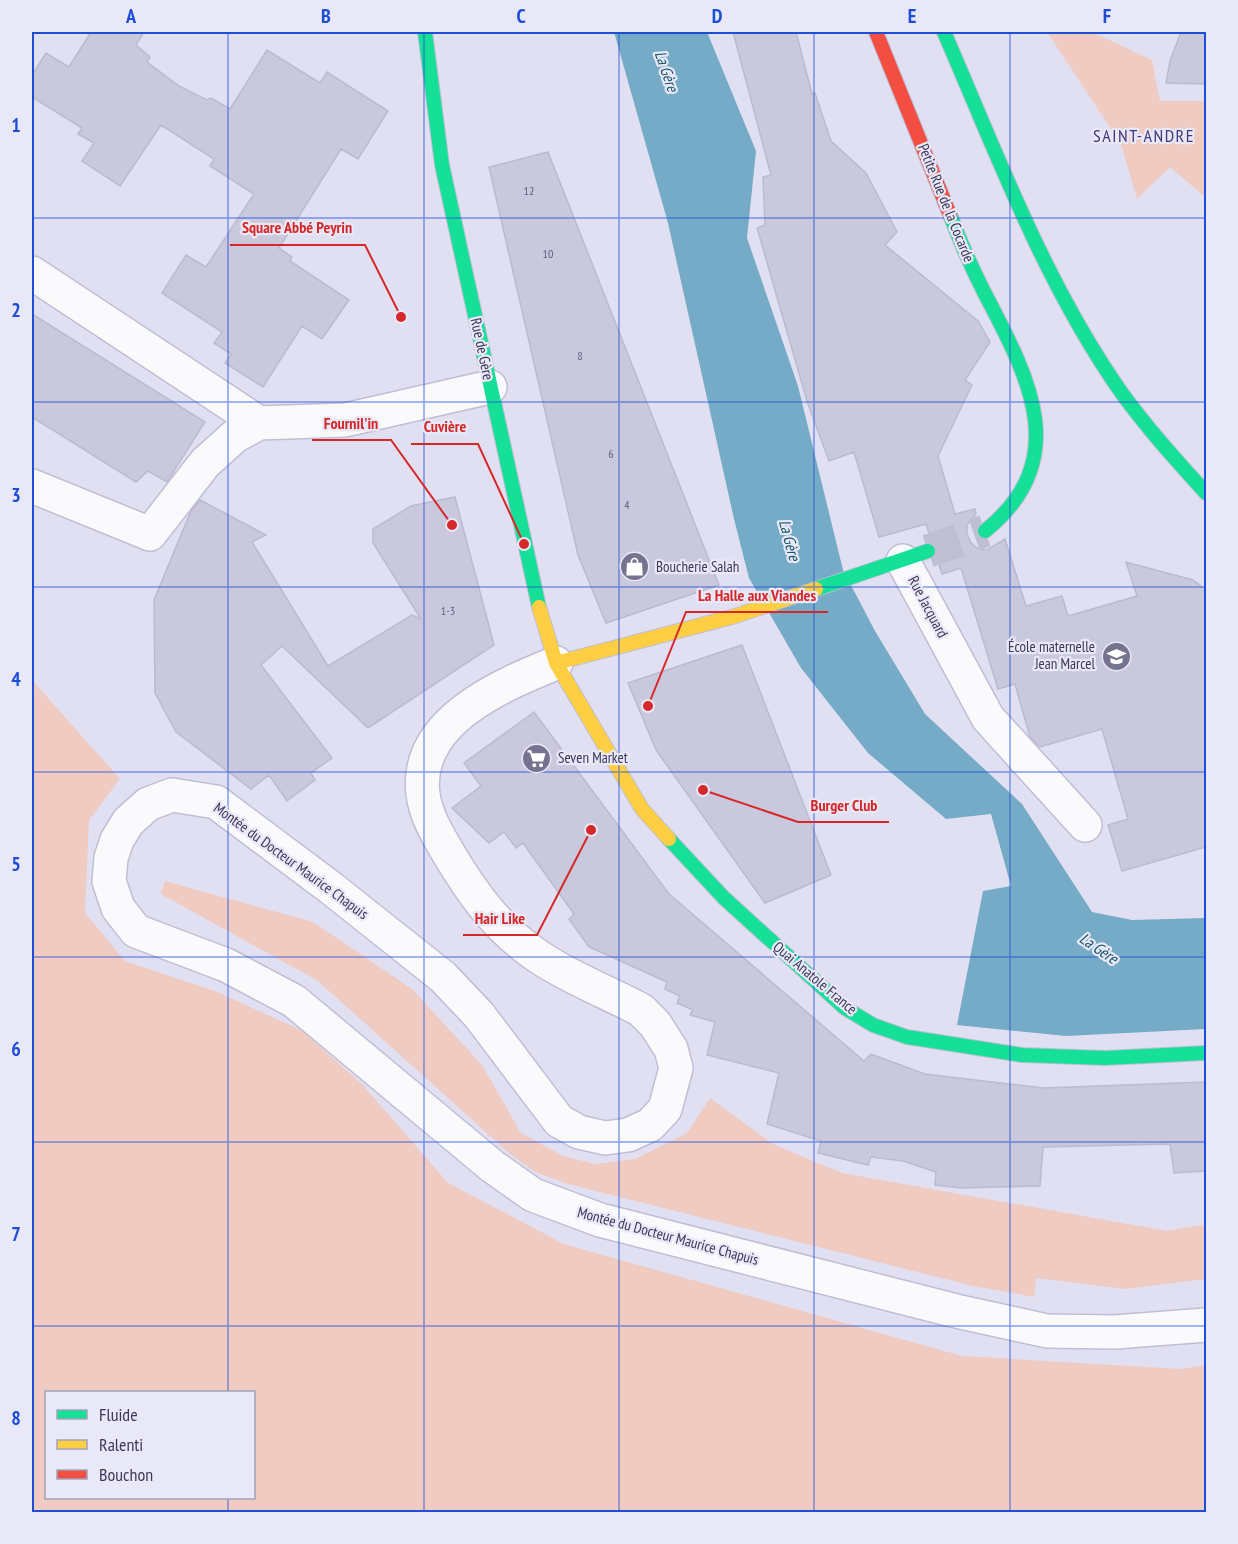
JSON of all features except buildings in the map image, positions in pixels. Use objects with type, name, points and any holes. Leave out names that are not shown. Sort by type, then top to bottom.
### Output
[{"type":"main road","name":"Rue de Gère","points":[[425,32],[442,165],[541,618],[556,663]]},
{"type":"main road","name":"Petite Rue de la Cocarde","points":[[876,32],[973,271],[1025,370],[1037,439],[1035,457],[1028,478],[1016,500],[1001,520],[985,531]]},
{"type":"main road","points":[[944,32],[1056,282],[1097,355],[1128,402],[1168,454],[1206,493]]},
{"type":"main road","name":"Rue Jacquard","points":[[556,663],[732,617],[901,560]]},
{"type":"main road","name":"Quai Anatole France","points":[[556,663],[642,809],[723,898],[845,1008],[873,1025],[907,1037],[1022,1055],[1105,1058],[1206,1053]]},
{"type":"street","points":[[32,273],[259,423]]},
{"type":"street","points":[[32,486],[150,534],[205,463],[235,436],[259,423],[345,420],[490,387]]},
{"type":"street","name":"Rue Jacquard","points":[[901,560],[988,718],[1085,825]]},
{"type":"street","name":"Montée du Docteur Maurice Chapuis","points":[[556,663],[496,690],[454,719],[437,739],[428,756],[423,794],[431,824],[473,895],[498,924],[534,954],[641,1010],[655,1024],[671,1049],[676,1068],[665,1109],[650,1125],[628,1135],[605,1138],[579,1131],[559,1120],[479,1015],[443,977],[331,888],[216,802],[172,795],[148,804],[128,822],[117,840],[111,858],[108,881],[118,908],[136,931],[226,965],[294,1001],[492,1166],[533,1195],[600,1220],[956,1311],[1047,1331],[1115,1332],[1206,1325]]},
{"type":"shaded area","points":[[1047,32],[1092,32],[1152,60],[1160,101],[1206,101],[1206,198],[1170,167],[1137,199],[1121,144]]},
{"type":"shaded area","points":[[32,680],[120,779],[89,820],[85,913],[125,961],[215,991],[301,1030],[362,1084],[448,1183],[564,1244],[962,1356],[1180,1369],[1206,1365],[1206,1512],[32,1512]]},
{"type":"shaded area","points":[[165,881],[313,922],[412,989],[482,1065],[521,1133],[563,1156],[595,1164],[635,1159],[687,1133],[710,1098],[773,1144],[842,1173],[1167,1231],[1206,1224],[1206,1279],[1126,1289],[1036,1278],[1034,1297],[973,1286],[568,1184],[535,1172],[509,1153],[318,981],[161,894]]},
{"type":"water","name":"La Gère","points":[[614,32],[707,32],[756,151],[747,238],[798,386],[843,570],[875,631],[925,714],[1022,804],[1092,912],[1132,920],[1206,918],[1206,1029],[1066,1036],[957,1025],[983,891],[1011,886],[991,814],[946,819],[868,753],[801,668],[749,578],[668,223]]},
{"type":"tunnel","points":[[928,551],[985,531]]},
{"type":"traffic: fast","points":[[425,32],[442,165],[539,607]]},
{"type":"traffic: fast","points":[[944,32],[1003,171],[1045,262],[1093,350],[1151,431],[1206,493]]},
{"type":"traffic: fast","points":[[950,215],[974,272],[1014,352],[1027,383],[1034,414],[1036,445],[1029,474],[1013,503],[985,531]]},
{"type":"traffic: fast","points":[[816,589],[928,551]]},
{"type":"traffic: fast","points":[[669,839],[724,898],[845,1008],[873,1025],[907,1037],[1022,1055],[1105,1058],[1206,1053]]},
{"type":"traffic: slow","points":[[556,663],[732,617],[816,589]]},
{"type":"traffic: slow","points":[[539,607],[556,663],[642,809],[669,839]]},
{"type":"traffic: jam","points":[[876,32],[950,215]]},
{"type":"place","name":"Square Abbé Peyrin","points":[[401,317]]},
{"type":"place","name":"Fournil'in","points":[[452,525]]},
{"type":"place","name":"Cuvière","points":[[524,544]]},
{"type":"place","name":"Boucherie Salah","points":[[635,567]]},
{"type":"place","name":"École maternelle Jean Marcel","points":[[1116,656]]},
{"type":"place","name":"La Halle aux Viandes","points":[[648,706]]},
{"type":"place","name":"Seven Market","points":[[537,758]]},
{"type":"place","name":"Burger Club","points":[[703,790]]},
{"type":"place","name":"Hair Like","points":[[591,830]]},
{"type":"district","name":"SAINT-ANDRE","points":[[1144,136]]}]
